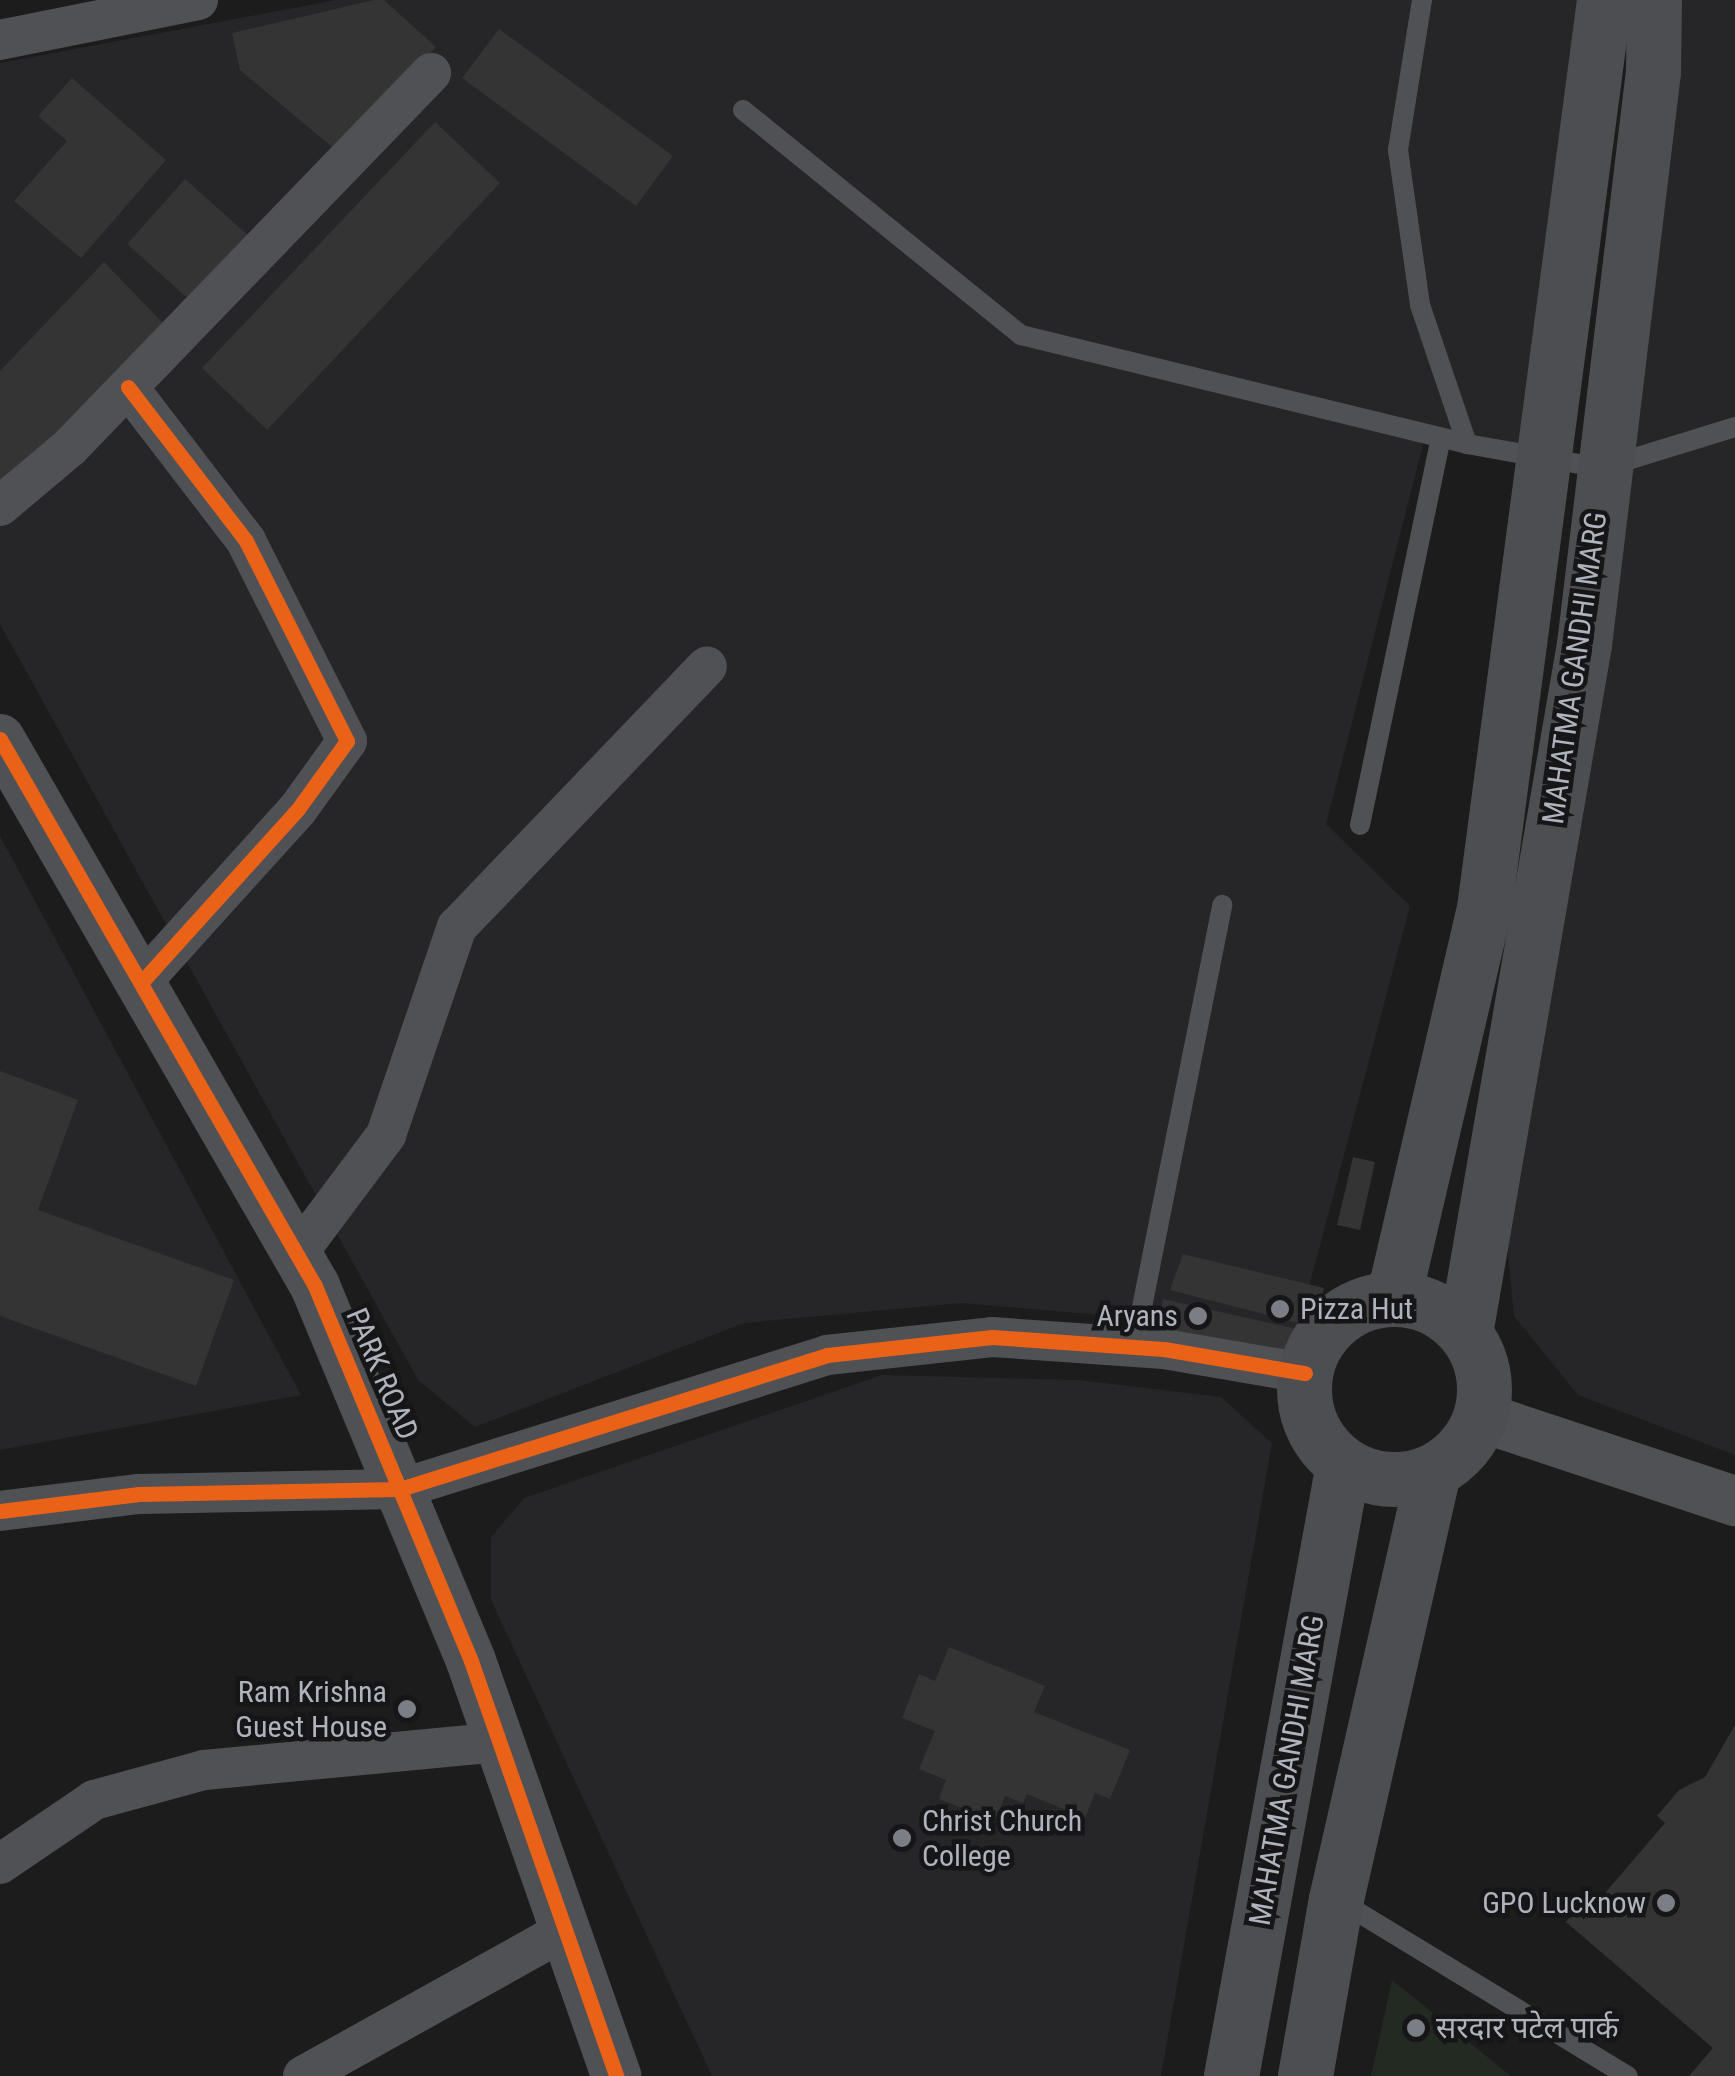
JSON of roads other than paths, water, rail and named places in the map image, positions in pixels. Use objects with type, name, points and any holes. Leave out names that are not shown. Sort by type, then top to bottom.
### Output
[{"type":"main road","name":"MAHATMA GANDHI MARG","points":[[1393,1299],[1484,908],[1548,456],[1604,0]]},
{"type":"main road","name":"MAHATMA GANDHI MARG","points":[[1465,1333],[1584,644],[1602,468],[1653,72],[1654,0]]},
{"type":"main road","points":[[1393,1299],[1445,1314],[1465,1333],[1483,1373],[1481,1417],[1454,1458],[1433,1471],[1388,1479],[1344,1464],[1310,1424],[1305,1373],[1316,1344],[1335,1320],[1362,1304],[1393,1299]]},
{"type":"main road","name":"MAHATMA GANDHI MARG","points":[[1230,2076],[1344,1464]]},
{"type":"main road","points":[[1305,2076],[1336,1899],[1433,1471]]},
{"type":"street","points":[[0,40],[130,7],[198,0]]},
{"type":"street","points":[[0,506],[128,387],[431,73]]},
{"type":"street","points":[[128,387],[246,541],[347,741],[298,809],[141,984]]},
{"type":"street","points":[[297,1254],[386,1135],[457,927],[707,666]]},
{"type":"street","name":"PARK ROAD","points":[[0,739],[297,1254],[400,1489],[499,1742],[616,2076]]},
{"type":"street","points":[[0,1511],[140,1494],[400,1489],[828,1355],[992,1337],[1134,1347],[1305,1373]]},
{"type":"street","points":[[1481,1417],[1735,1502]]},
{"type":"street","points":[[0,1864],[94,1800],[204,1770],[499,1742]]},
{"type":"street","points":[[303,2076],[564,1930]]},
{"type":"lane","points":[[1422,0],[1398,150],[1420,305],[1467,444]]},
{"type":"lane","points":[[743,110],[1021,335],[1467,444],[1602,468],[1735,427]]},
{"type":"lane","points":[[1360,826],[1440,437]]},
{"type":"lane","points":[[1134,1347],[1222,906]]},
{"type":"lane","points":[[1336,1899],[1628,2076]]},
{"type":"place","name":"Pizza Hut","points":[[1280,1309]]},
{"type":"place","name":"Aryans","points":[[1198,1316]]},
{"type":"place","name":"Ram Krishna Guest House","points":[[407,1709]]},
{"type":"place","name":"Christ Church College","points":[[902,1838]]},
{"type":"place","name":"GPO Lucknow","points":[[1666,1903]]},
{"type":"place","name":"सरदार पटेल पार्क","points":[[1416,2028]]}]
